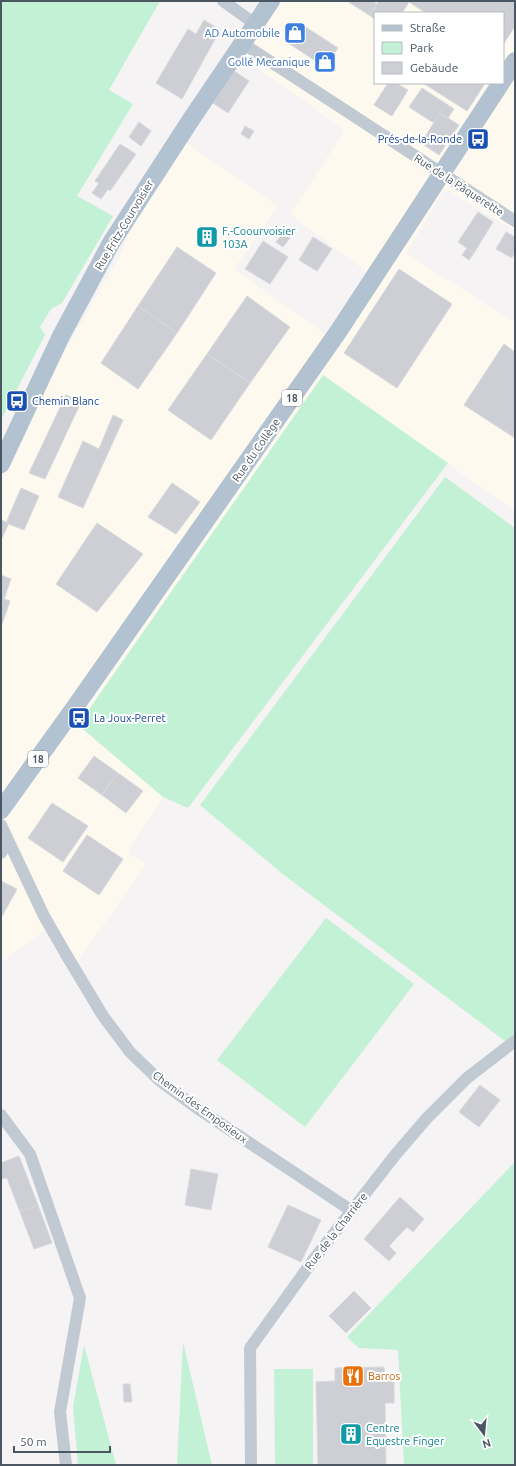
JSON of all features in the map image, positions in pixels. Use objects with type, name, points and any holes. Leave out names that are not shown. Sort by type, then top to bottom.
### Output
[{"type":"main road","name":"Rue Fritz-Courvoisier","points":[[1,464],[58,343],[111,243],[169,152],[271,1]]},
{"type":"main road","points":[[504,78],[515,61]]},
{"type":"main road","name":"Rue du Collège","points":[[1,810],[93,682],[334,339],[500,84]]},
{"type":"street","points":[[223,1],[255,24]]},
{"type":"street","name":"Rue de la Pâquerette","points":[[242,43],[515,221]]},
{"type":"street","name":"Chemin des Emposieux","points":[[1,826],[44,916],[82,984],[103,1016],[130,1052],[160,1081],[190,1103],[352,1211]]},
{"type":"street","points":[[1,853],[8,841]]},
{"type":"street","name":"Rue de la Charrière","points":[[251,1465],[250,1348],[314,1259],[396,1154],[427,1118],[467,1078],[515,1040]]},
{"type":"street","points":[[1,1115],[30,1154],[80,1298],[60,1412],[66,1465]]},
{"type":"shaded area","points":[[280,1],[515,1],[515,231],[445,189],[406,253],[515,323],[515,511],[323,376],[78,725],[163,797],[128,852],[146,865],[70,972],[45,930],[1,963],[1,481],[57,365],[123,250],[130,226],[183,141],[278,206],[234,269],[327,335],[367,272],[290,214],[345,130],[241,56]]},
{"type":"green space","points":[[1,1],[160,1],[109,90],[133,104],[77,196],[113,216],[62,303],[51,309],[40,327],[45,335],[1,420]]},
{"type":"green space","points":[[323,375],[448,463],[188,808],[163,797],[78,725]]},
{"type":"green space","points":[[445,477],[515,528],[515,1034],[505,1041],[284,875],[200,805]]},
{"type":"green space","points":[[326,918],[414,984],[305,1127],[217,1060]]},
{"type":"green space","points":[[515,1162],[515,1465],[404,1465],[398,1350],[359,1348],[347,1337]]},
{"type":"green space","points":[[183,1342],[212,1465],[177,1465]]},
{"type":"green space","points":[[84,1345],[116,1465],[78,1465],[73,1407]]},
{"type":"green space","points":[[274,1369],[313,1369],[313,1465],[275,1465]]},
{"type":"building","points":[[347,1],[372,1],[377,4],[369,15]]},
{"type":"building","points":[[379,1],[515,1],[515,26],[504,43],[504,12],[424,12],[409,2],[403,12],[374,12],[374,18],[369,15]]},
{"type":"building","points":[[204,20],[220,30],[182,99],[156,83],[188,29],[196,34]]},
{"type":"building","points":[[298,22],[338,48],[325,67],[285,41]]},
{"type":"building","points":[[234,71],[249,81],[228,113],[213,103]]},
{"type":"building","points":[[387,84],[398,84],[408,90],[392,116],[374,105]]},
{"type":"building","points":[[425,84],[482,84],[484,85],[467,111]]},
{"type":"building","points":[[422,88],[454,109],[448,118],[440,113],[434,123],[409,107]]},
{"type":"building","points":[[440,113],[459,125],[439,155],[421,143]]},
{"type":"building","points":[[139,122],[151,131],[141,146],[129,137]]},
{"type":"building","points":[[245,126],[254,131],[249,139],[241,134]]},
{"type":"building","points":[[120,144],[136,154],[110,191],[108,189],[101,199],[92,193],[99,183],[95,181]]},
{"type":"building","points":[[478,212],[493,222],[474,253],[458,242]]},
{"type":"building","name":"F.-Coourvoisier 103A","points":[[207,229],[214,234],[206,245],[199,240]]},
{"type":"building","points":[[506,232],[515,237],[515,252],[512,258],[496,249]]},
{"type":"building","points":[[283,233],[290,238],[283,247],[276,242]]},
{"type":"building","points":[[313,237],[332,249],[317,271],[299,260]]},
{"type":"building","points":[[263,241],[288,257],[270,284],[245,269]]},
{"type":"building","points":[[177,247],[216,273],[177,333],[138,306]]},
{"type":"building","points":[[467,248],[474,253],[469,260],[462,255]]},
{"type":"building","points":[[399,269],[452,304],[397,388],[344,353]]},
{"type":"building","points":[[247,296],[290,327],[250,383],[207,354]]},
{"type":"building","points":[[138,306],[177,333],[138,389],[101,363]]},
{"type":"building","points":[[504,344],[515,352],[515,438],[464,405]]},
{"type":"building","points":[[207,354],[250,383],[211,440],[168,410]]},
{"type":"building","points":[[66,395],[81,402],[45,479],[29,473]]},
{"type":"building","points":[[113,415],[123,420],[83,508],[58,497],[83,441],[99,449]]},
{"type":"building","points":[[172,483],[200,502],[176,534],[148,517]]},
{"type":"building","points":[[21,488],[39,496],[24,530],[6,523]]},
{"type":"building","points":[[1,520],[9,523],[2,538],[1,538]]},
{"type":"building","points":[[97,523],[143,554],[97,612],[56,584]]},
{"type":"building","points":[[1,575],[11,579],[4,599],[10,601],[1,627]]},
{"type":"building","points":[[94,756],[118,773],[102,795],[78,778]]},
{"type":"building","points":[[118,773],[143,791],[126,813],[102,795]]},
{"type":"building","points":[[52,803],[88,826],[63,862],[28,838]]},
{"type":"building","points":[[87,835],[123,859],[99,895],[63,871]]},
{"type":"building","points":[[1,881],[17,889],[1,918]]},
{"type":"building","points":[[480,1085],[500,1100],[479,1127],[459,1112]]},
{"type":"building","points":[[19,1156],[38,1205],[20,1212],[7,1178],[1,1179],[1,1163]]},
{"type":"building","points":[[191,1169],[218,1174],[211,1210],[185,1205]]},
{"type":"building","points":[[400,1197],[424,1219],[413,1232],[407,1227],[389,1246],[396,1253],[389,1261],[364,1239]]},
{"type":"building","points":[[38,1205],[52,1243],[34,1249],[20,1212]]},
{"type":"building","points":[[288,1205],[321,1220],[301,1262],[268,1247]]},
{"type":"building","points":[[354,1291],[371,1308],[346,1333],[329,1316]]},
{"type":"building","name":"Centre Equestre Finger","points":[[384,1367],[385,1381],[394,1380],[394,1403],[385,1403],[386,1465],[318,1465],[316,1382],[335,1381],[335,1368]]},
{"type":"building","points":[[123,1384],[130,1384],[132,1402],[124,1402]]},
{"type":"place","name":"AD Automobile","points":[[295,33]]},
{"type":"place","name":"Gollé Mecanique","points":[[325,62]]},
{"type":"place","name":"Prés-de-la-Ronde","points":[[478,139]]},
{"type":"place","name":"F.-Coourvoisier 103A","points":[[207,237]]},
{"type":"place","name":"Chemin Blanc","points":[[17,401]]},
{"type":"place","name":"La Joux-Perret","points":[[79,718]]},
{"type":"place","name":"Barros","points":[[353,1376]]},
{"type":"place","name":"Centre Equestre Finger","points":[[351,1434]]}]
